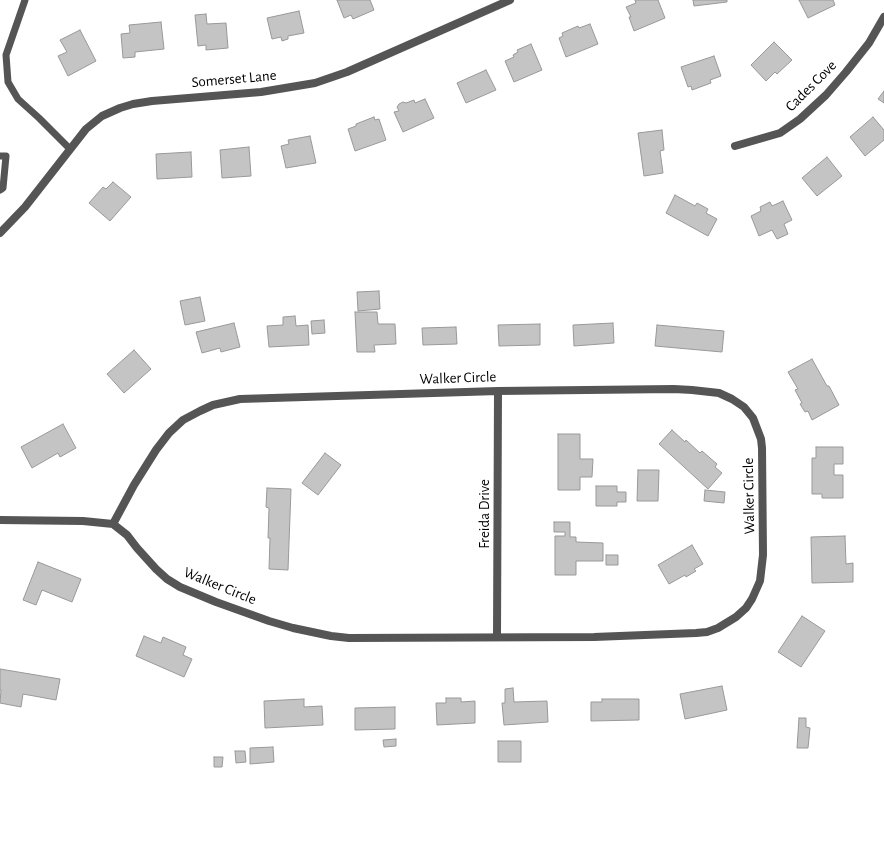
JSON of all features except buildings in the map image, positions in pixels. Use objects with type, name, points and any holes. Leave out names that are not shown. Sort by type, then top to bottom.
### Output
[{"type":"street","name":"Somerset Lane","points":[[0,233],[25,207],[86,129],[102,116],[133,104],[152,101],[261,92],[315,83],[347,72],[510,0]]},
{"type":"street","name":"Cades Cove","points":[[735,146],[780,133],[800,118],[826,95],[846,72],[869,43],[884,17]]},
{"type":"street","name":"Walker Circle","points":[[674,390],[719,393],[744,407],[753,418],[761,438],[762,448],[763,555],[760,581],[746,608],[718,628],[707,632],[696,633],[594,637],[349,638],[331,636],[293,628],[216,602],[180,587],[167,579],[156,569],[127,535],[114,524],[134,485],[156,450],[169,433],[183,420],[213,405],[240,399],[498,391],[674,390]]},
{"type":"street","name":"Freida Drive","points":[[497,637],[498,391]]},
{"type":"street","points":[[0,520],[84,521],[114,524]]},
{"type":"lane","points":[[26,0],[6,55],[8,82],[18,99],[70,149]]},
{"type":"lane","points":[[0,156],[6,156],[3,188],[0,190]]}]
